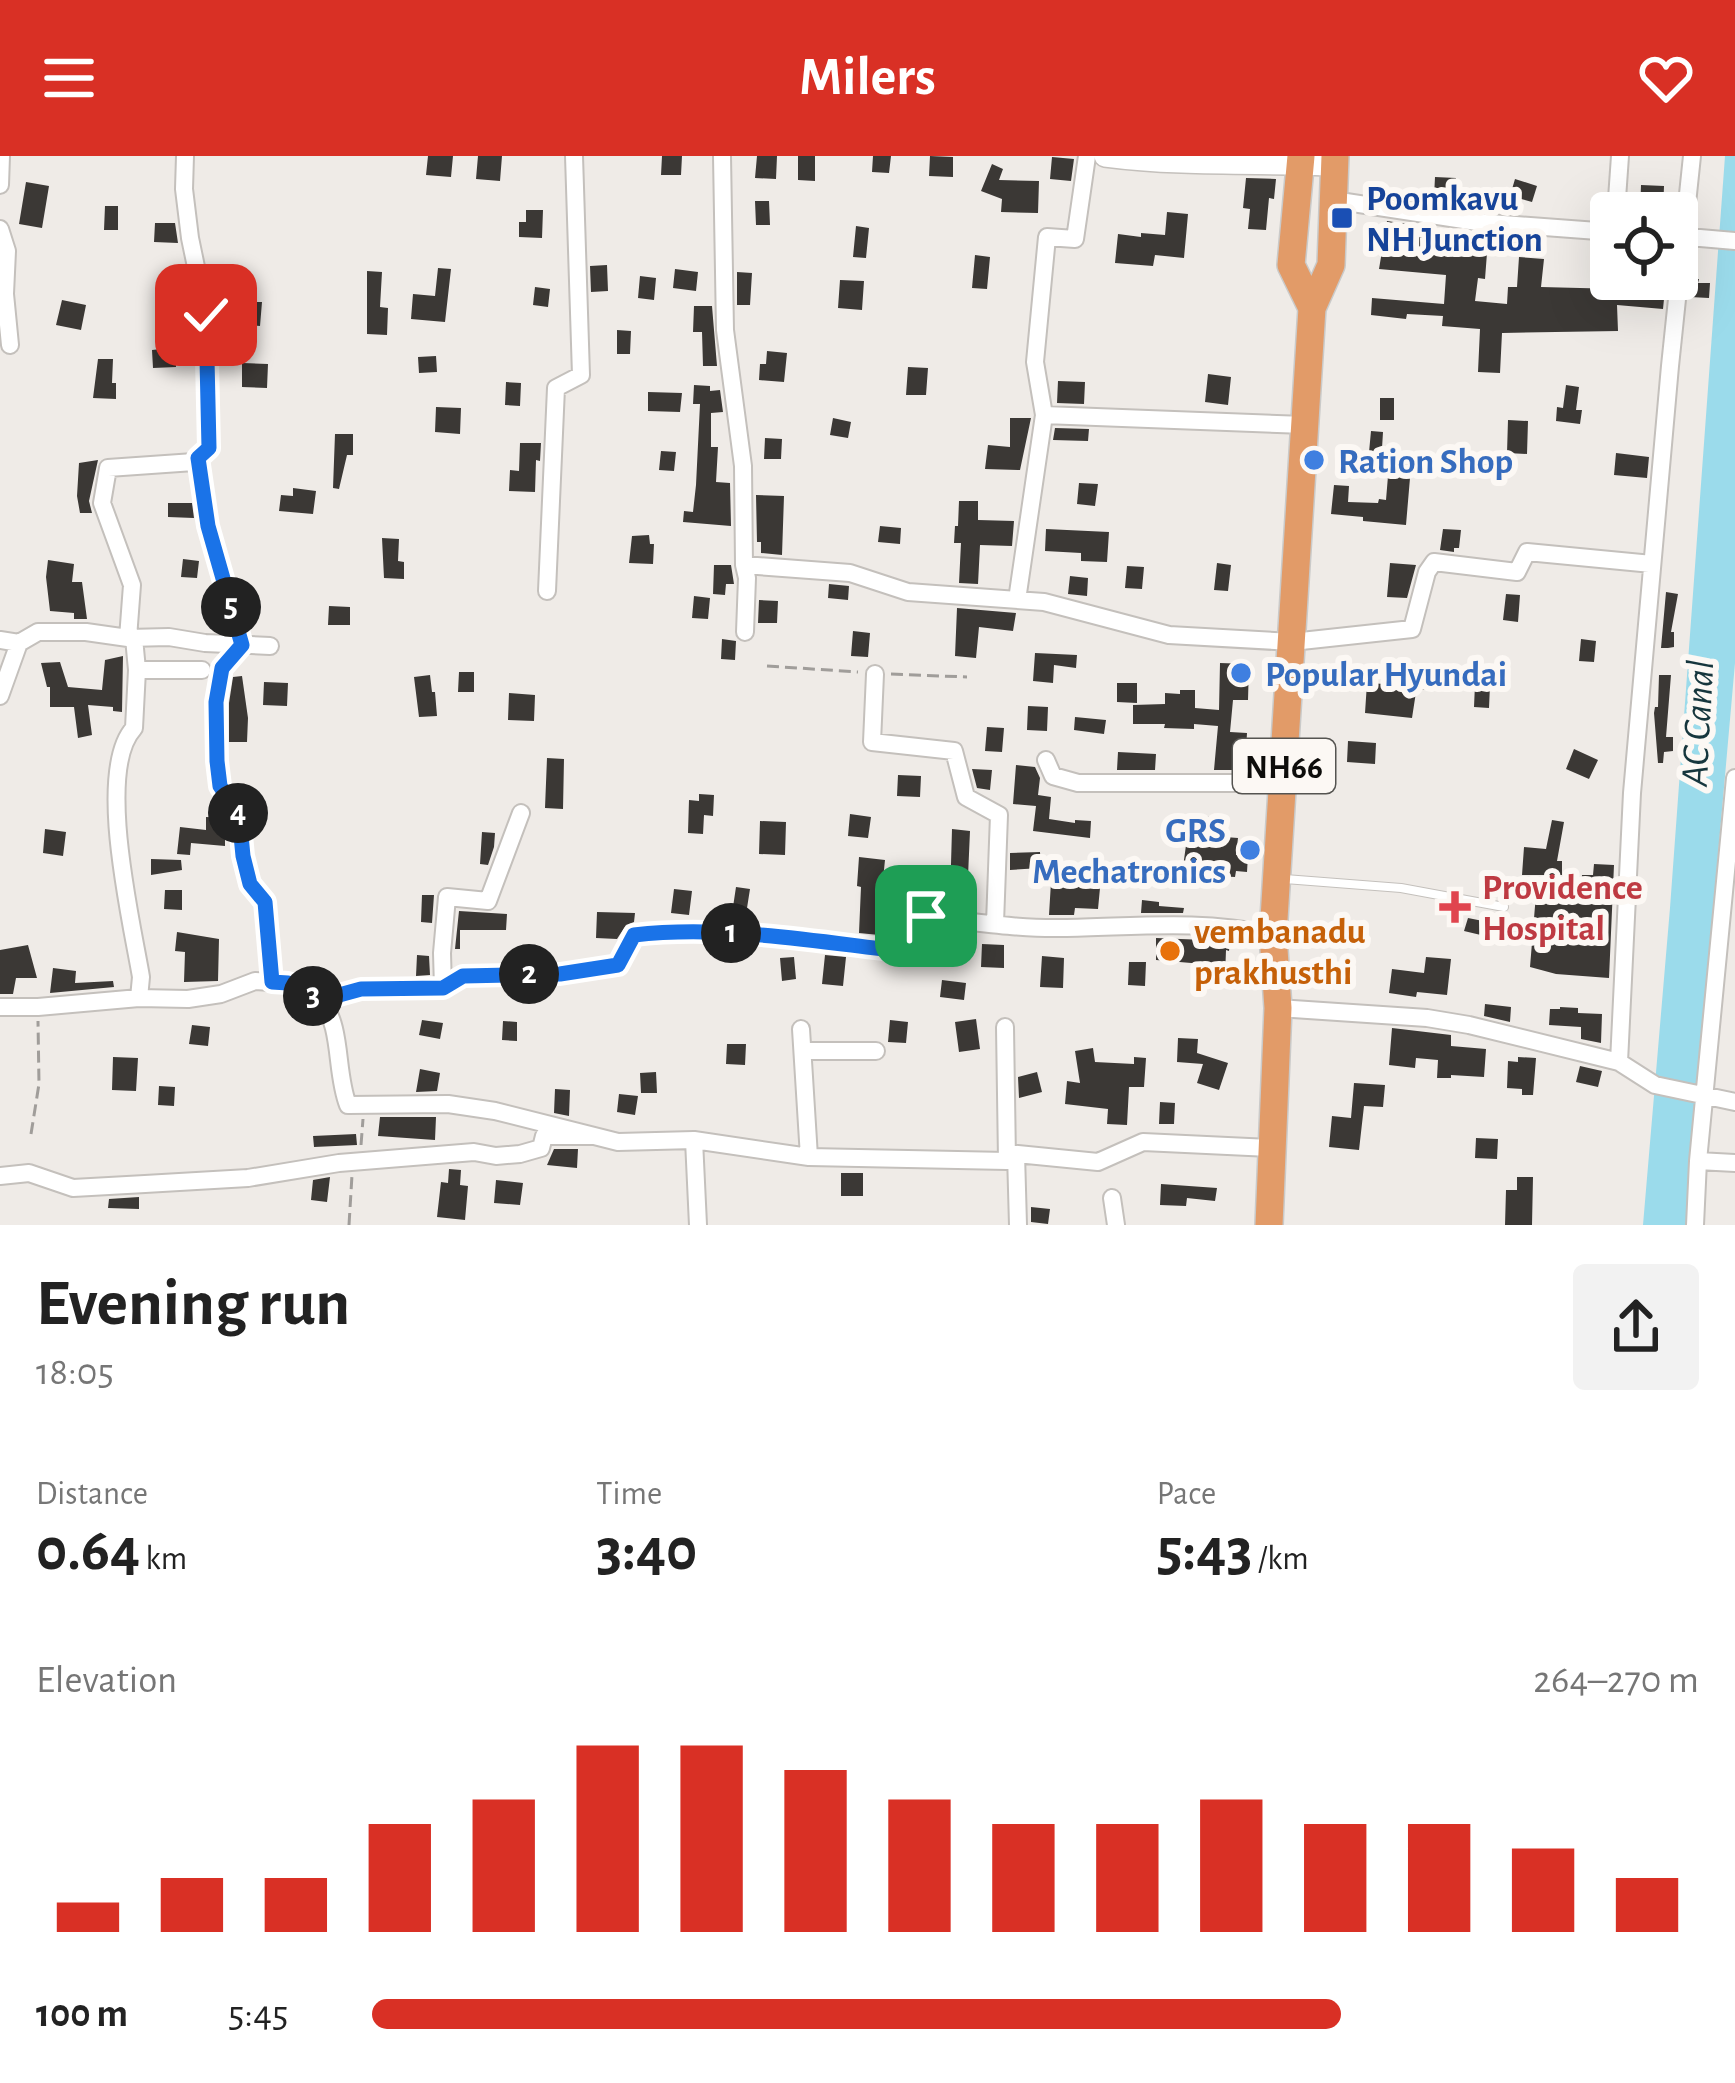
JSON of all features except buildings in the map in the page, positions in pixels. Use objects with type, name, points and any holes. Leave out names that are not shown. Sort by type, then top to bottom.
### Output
[{"type":"highway","points":[[1300,160],[1291,265],[1312,308]]},
{"type":"highway","points":[[1312,308],[1331,265],[1335,160]]},
{"type":"highway","name":"NH66","points":[[1269,1225],[1278,1008],[1274,935],[1312,308]]},
{"type":"street","points":[[0,184],[1,156]]},
{"type":"street","points":[[139,998],[141,977],[118,853],[117,801],[125,737],[134,728],[137,670],[131,638],[132,585],[102,503],[108,468],[194,462],[209,448],[206,315],[190,238],[185,156]]},
{"type":"street","points":[[548,591],[556,388],[580,375],[574,156]]},
{"type":"street","points":[[722,156],[725,330],[743,466],[745,632]]},
{"type":"street","points":[[1017,600],[1044,415],[1036,362],[1047,237],[1075,239],[1087,156]]},
{"type":"street","points":[[1106,156],[1224,165],[1335,160]]},
{"type":"street","points":[[1617,192],[1620,156]]},
{"type":"street","points":[[1690,192],[1692,156]]},
{"type":"street","points":[[1333,200],[1478,222],[1590,230]]},
{"type":"street","points":[[0,230],[7,251],[10,345]]},
{"type":"street","points":[[1698,237],[1735,241]]},
{"type":"street","points":[[1619,1063],[1632,793],[1681,300]]},
{"type":"street","points":[[1044,415],[1306,425]]},
{"type":"street","points":[[198,458],[208,526],[242,645]]},
{"type":"street","points":[[745,565],[850,573],[908,592],[1044,602],[1168,635],[1292,642],[1412,628],[1434,562],[1517,572],[1527,552],[1652,564]]},
{"type":"street","points":[[0,696],[9,641],[38,632],[270,646]]},
{"type":"street","points":[[242,645],[222,668],[216,702],[217,761],[220,786],[239,815],[250,884],[265,902],[272,982]]},
{"type":"street","points":[[137,670],[202,670]]},
{"type":"street","points":[[875,674],[872,742],[954,751],[966,797],[999,814],[995,923]]},
{"type":"street","points":[[1046,760],[1053,776],[1078,783],[1283,783]]},
{"type":"street","points":[[1695,1225],[1702,1097],[1731,871],[1735,778]]},
{"type":"street","points":[[443,988],[447,897],[488,902],[521,813]]},
{"type":"street","points":[[321,1000],[361,989],[443,988],[463,976],[560,974],[618,965],[634,935],[673,931],[753,934],[900,951],[913,938],[915,916],[1058,928],[1147,923],[1232,926],[1274,935]]},
{"type":"street","points":[[0,1007],[188,999],[221,994],[255,981],[288,983],[321,1000],[330,1012],[348,1105],[448,1104],[618,1142],[694,1140],[809,1157],[1007,1161],[1012,1154]]},
{"type":"street","points":[[1278,1008],[1469,1025],[1619,1063],[1655,1085],[1735,1102]]},
{"type":"street","points":[[1005,1027],[1018,1225]]},
{"type":"street","points":[[801,1029],[809,1157]]},
{"type":"street","points":[[803,1051],[876,1051]]},
{"type":"street","points":[[0,1177],[29,1173],[73,1188],[248,1178],[339,1163],[474,1152],[520,1154],[541,1148],[544,1136],[592,1136]]},
{"type":"street","points":[[694,1140],[698,1225]]},
{"type":"street","points":[[1012,1154],[1098,1162],[1143,1142],[1270,1148]]},
{"type":"street","points":[[1698,1161],[1735,1163]]},
{"type":"street","points":[[1112,1198],[1116,1225]]},
{"type":"lane","points":[[1278,879],[1401,888],[1504,907]]},
{"type":"path","points":[[31,1134],[39,1084],[38,1007]]},
{"type":"water","name":"AC Canal","points":[[1725,156],[1735,156],[1735,663],[1690,1225],[1643,1225],[1670,908]]},
{"type":"place","name":"Poomkavu NH Junction","points":[[1342,218]]},
{"type":"place","name":"Ration Shop","points":[[1314,460]]},
{"type":"place","name":"Popular Hyundai","points":[[1241,673]]},
{"type":"place","name":"GRS Mechatronics","points":[[1250,850]]},
{"type":"place","name":"Providence Hospital","points":[[1455,907]]},
{"type":"place","name":"vembanadu prakhusthi","points":[[1170,951]]},
{"type":"route","points":[[206,315],[209,448],[198,458],[208,526],[242,645],[222,668],[216,702],[217,761],[220,786],[239,815],[250,884],[265,902],[272,982],[288,983],[321,1000],[361,989],[443,988],[463,976],[560,974],[618,965],[634,935],[673,931],[753,934],[900,951],[913,938],[915,916],[926,916]]}]
